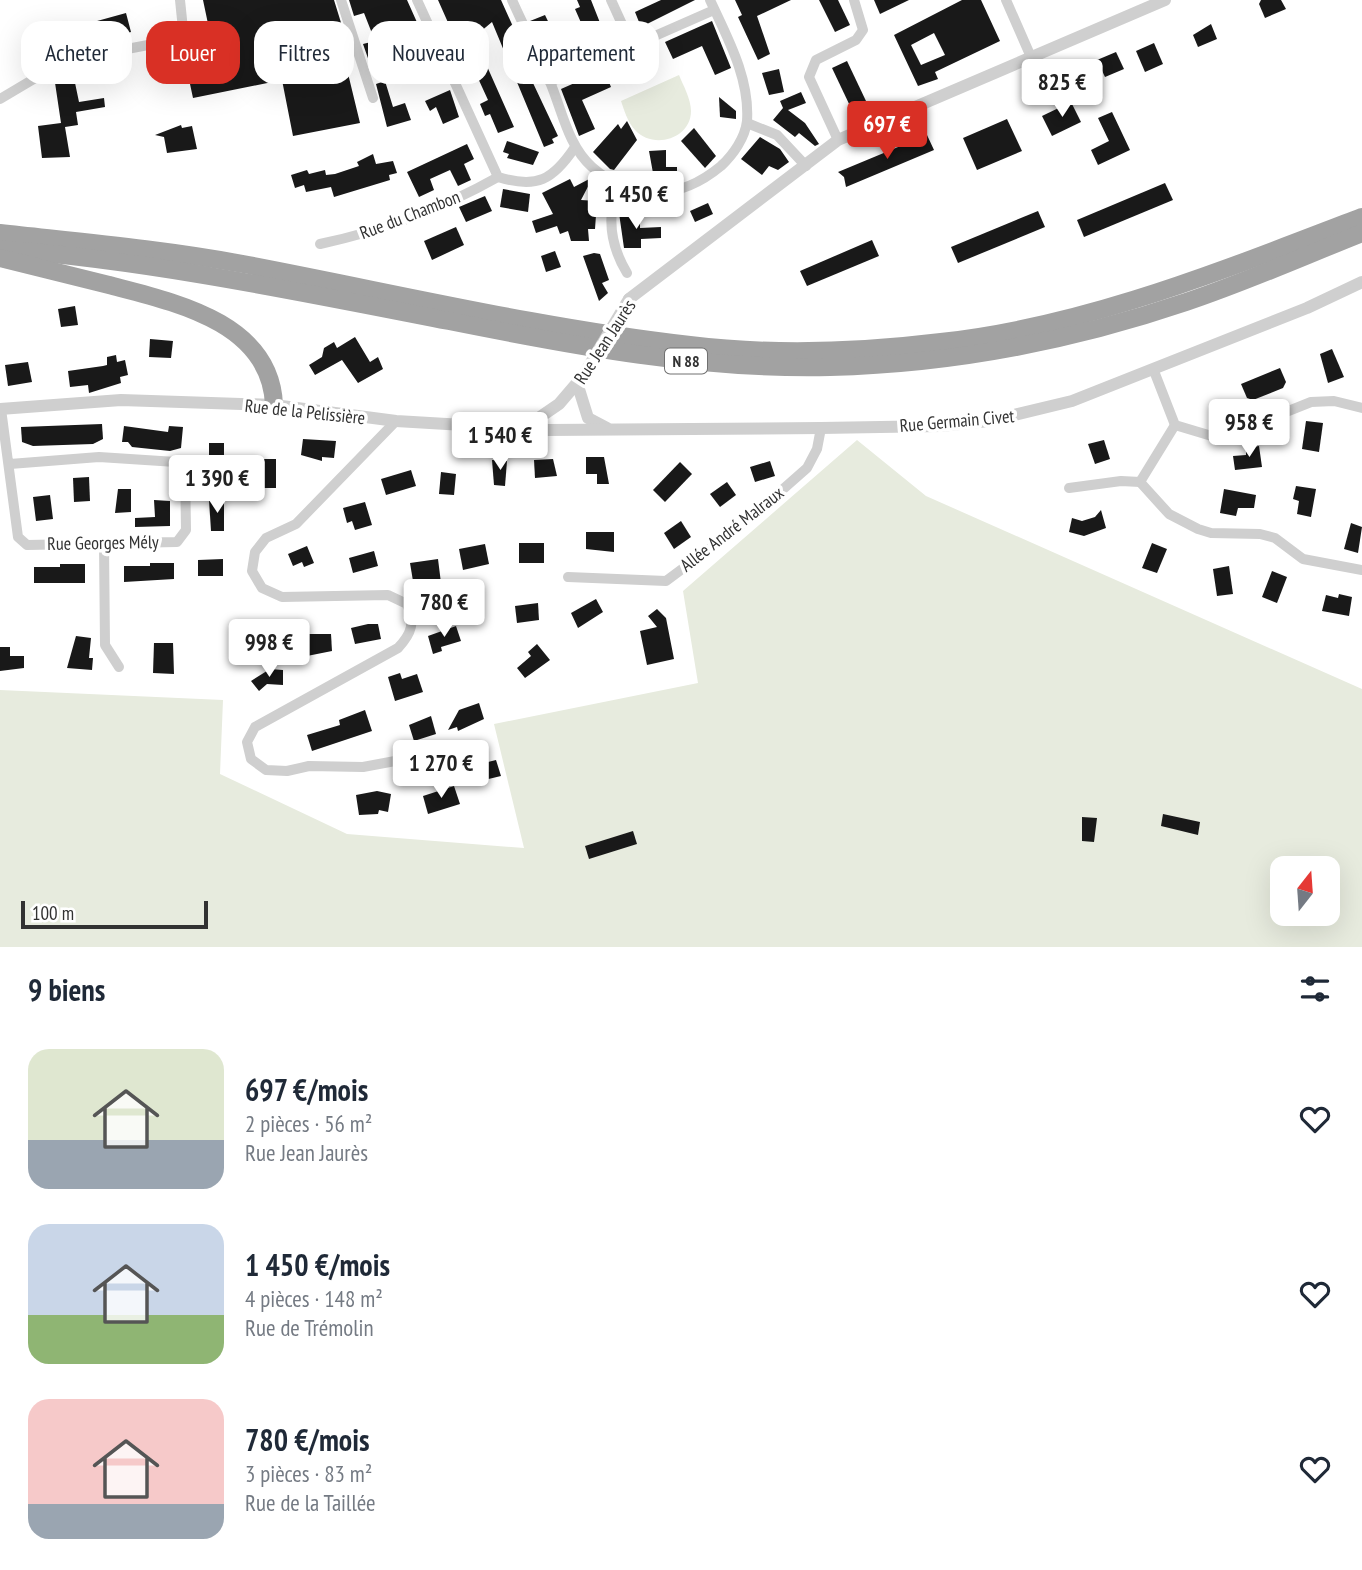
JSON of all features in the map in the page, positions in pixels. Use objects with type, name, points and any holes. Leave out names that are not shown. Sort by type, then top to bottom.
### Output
[{"type":"highway","name":"N 88","points":[[0,233],[136,248],[238,263],[623,337],[694,346],[788,351],[941,342],[998,334],[1099,311],[1235,266],[1362,217]]},
{"type":"highway","name":"N 88","points":[[0,249],[178,269],[637,355],[759,367],[830,367],[965,355],[1053,340],[1186,302],[1362,233]]},
{"type":"highway","points":[[0,258],[172,301],[212,318],[233,331],[266,368],[273,388],[274,405]]},
{"type":"street","points":[[0,99],[64,61],[169,41],[183,29],[180,0]]},
{"type":"street","points":[[341,0],[373,98]]},
{"type":"street","points":[[417,0],[498,177],[532,183],[551,176],[575,147]]},
{"type":"street","points":[[512,0],[522,21]]},
{"type":"street","points":[[611,0],[621,21]]},
{"type":"street","points":[[838,140],[809,77],[816,60],[856,40],[863,30],[853,0]]},
{"type":"street","points":[[1006,0],[1031,57]]},
{"type":"street","name":"Rue Jean Jaurès","points":[[523,428],[559,404],[580,381],[629,299],[838,140],[1166,0]]},
{"type":"street","points":[[551,84],[575,147],[590,166],[618,186],[656,193],[695,185],[730,158],[747,123],[747,98],[741,75],[712,5],[659,32]]},
{"type":"street","points":[[747,123],[777,135],[806,166]]},
{"type":"street","name":"Rue du Chambon","points":[[320,244],[356,236],[412,217],[498,177]]},
{"type":"street","points":[[618,186],[610,219],[613,242],[626,272]]},
{"type":"street","name":"Rue Germain Civet","points":[[611,430],[940,426],[989,421],[1072,401],[1307,308],[1362,282]]},
{"type":"street","points":[[1154,370],[1175,425]]},
{"type":"street","points":[[580,381],[587,418],[611,430]]},
{"type":"street","name":"Rue de la Pelissière","points":[[1,409],[121,400],[274,405],[396,421],[611,430]]},
{"type":"street","points":[[1175,425],[1215,437],[1233,433],[1311,402],[1334,401],[1362,408]]},
{"type":"street","name":"Rue Georges Mély","points":[[1,409],[18,537],[27,545],[177,542],[186,530],[185,467],[176,462],[99,457],[10,464]]},
{"type":"street","points":[[396,421],[296,524],[266,538],[255,552],[252,571],[262,588],[282,597],[388,595],[407,604],[413,619],[410,635],[398,648],[255,727],[247,742],[251,759],[266,771],[287,771],[309,766],[363,767],[449,751]]},
{"type":"street","points":[[1140,482],[1175,425]]},
{"type":"street","name":"Allée André Malraux","points":[[568,577],[666,581],[748,520],[807,468],[817,449],[821,428]]},
{"type":"street","points":[[1069,488],[1121,481],[1140,482],[1169,514],[1191,526],[1211,533],[1261,534],[1275,538],[1303,559],[1362,570]]},
{"type":"street","points":[[104,544],[105,645],[119,667]]},
{"type":"shaded area","points":[[679,75],[691,106],[685,129],[670,139],[651,139],[635,130],[621,101]]},
{"type":"shaded area","points":[[857,440],[926,496],[1362,689],[1362,947],[0,947],[0,690],[223,700],[220,774],[347,834],[524,848],[494,724],[698,683],[683,591]]},
{"type":"building","points":[[203,0],[334,0],[340,21],[254,21],[254,84],[262,84],[193,98],[190,84],[240,84],[240,21],[207,21]]},
{"type":"building","points":[[349,0],[407,0],[416,21],[368,21],[368,23],[364,13],[354,16]]},
{"type":"building","points":[[438,0],[501,0],[510,21],[503,21],[503,48],[492,22],[489,24],[489,21],[447,21]]},
{"type":"building","points":[[577,0],[591,0],[599,21],[580,21],[575,9],[580,7]]},
{"type":"building","points":[[661,0],[695,0],[653,21],[639,21],[635,12]]},
{"type":"building","points":[[735,0],[791,0],[757,16],[770,54],[758,60],[738,17],[742,15]]},
{"type":"building","points":[[819,0],[838,0],[850,25],[835,32]]},
{"type":"building","points":[[874,0],[909,0],[880,14]]},
{"type":"building","points":[[962,0],[981,0],[1000,41],[935,72],[938,79],[918,86],[894,35]],"holes":[[[934,33],[945,55],[921,65],[911,45]]]},
{"type":"building","points":[[1261,0],[1281,0],[1286,9],[1265,18],[1259,4]]},
{"type":"building","points":[[126,13],[128,21],[97,21]]},
{"type":"building","points":[[545,15],[548,21],[530,21]]},
{"type":"building","points":[[712,21],[731,68],[715,75],[702,46],[673,59],[665,42]]},
{"type":"building","points":[[1211,24],[1217,39],[1198,47],[1193,35]]},
{"type":"building","points":[[368,43],[368,58],[363,44]]},
{"type":"building","points":[[1154,43],[1163,64],[1145,72],[1136,51]]},
{"type":"building","points":[[1116,52],[1124,69],[1105,77],[1097,60]]},
{"type":"building","points":[[847,61],[866,101],[851,108],[832,68]]},
{"type":"building","points":[[779,69],[784,92],[769,95],[762,73]]},
{"type":"building","points":[[489,71],[514,127],[498,133],[490,114],[485,116],[480,104],[488,100],[481,84],[489,84]]},
{"type":"building","points":[[55,84],[75,84],[79,102],[104,98],[105,107],[76,112],[78,125],[65,127],[70,157],[42,158],[38,126],[61,123]]},
{"type":"building","points":[[283,84],[351,84],[360,123],[293,136]]},
{"type":"building","points":[[376,84],[386,84],[393,107],[405,103],[411,120],[387,127]]},
{"type":"building","points":[[518,84],[533,84],[558,136],[552,139],[554,143],[544,147]]},
{"type":"building","points":[[572,84],[610,84],[611,87],[582,100],[595,129],[579,136],[561,89]]},
{"type":"building","points":[[450,90],[459,117],[443,124],[436,107],[430,111],[425,101]]},
{"type":"building","points":[[801,92],[806,103],[788,110],[805,123],[819,144],[815,146],[799,133],[795,137],[773,120],[783,108],[780,101]]},
{"type":"building","points":[[719,97],[736,111],[736,119],[720,117]]},
{"type":"building","points":[[1071,102],[1081,122],[1052,136],[1042,116]]},
{"type":"building","points":[[1112,112],[1130,150],[1098,165],[1091,150],[1109,141],[1098,118]]},
{"type":"building","points":[[1007,119],[1022,151],[977,170],[963,138]]},
{"type":"building","points":[[627,121],[637,140],[614,170],[610,169],[593,152],[618,124],[621,129]]},
{"type":"building","points":[[181,125],[182,128],[192,126],[197,149],[167,153],[164,137],[155,135]]},
{"type":"building","points":[[694,128],[716,156],[705,168],[681,141]]},
{"type":"building","points":[[927,135],[934,150],[846,187],[844,177],[838,172]]},
{"type":"building","points":[[760,137],[780,149],[789,162],[778,170],[769,166],[762,175],[741,159]]},
{"type":"building","points":[[507,141],[539,152],[533,165],[507,158],[509,154],[503,152]]},
{"type":"building","points":[[467,144],[474,159],[464,164],[471,180],[458,186],[450,170],[430,179],[434,190],[419,197],[407,172]]},
{"type":"building","points":[[666,150],[666,167],[677,167],[677,182],[655,184],[649,151]]},
{"type":"building","points":[[373,154],[376,164],[393,161],[397,173],[389,175],[390,180],[334,197],[331,187],[306,192],[304,185],[295,188],[291,175],[307,170],[309,174],[325,170],[326,175],[335,174],[359,166],[357,162]]},
{"type":"building","points":[[593,177],[581,200],[597,201],[595,229],[588,229],[589,241],[571,241],[568,231],[560,234],[557,226],[536,233],[532,221],[553,214],[542,193],[570,179],[574,187]]},
{"type":"building","points":[[1165,183],[1173,200],[1084,237],[1077,220]]},
{"type":"building","points":[[503,189],[530,194],[528,212],[500,207]]},
{"type":"building","points":[[485,196],[492,211],[466,222],[459,207]]},
{"type":"building","points":[[708,203],[713,214],[695,222],[690,211]]},
{"type":"building","points":[[1038,211],[1045,227],[958,263],[951,247]]},
{"type":"building","points":[[640,212],[640,228],[661,227],[661,238],[641,239],[641,248],[624,248],[619,213]]},
{"type":"building","points":[[456,227],[464,245],[432,260],[424,241]]},
{"type":"building","points":[[872,240],[879,256],[807,286],[800,271]]},
{"type":"building","points":[[555,251],[561,267],[546,272],[541,256]]},
{"type":"building","points":[[600,254],[609,280],[602,283],[608,293],[599,301],[583,256]]},
{"type":"building","points":[[75,306],[78,325],[61,327],[58,309]]},
{"type":"building","points":[[355,337],[370,362],[378,357],[383,369],[358,383],[342,360],[315,375],[309,365],[322,357],[324,348],[334,342],[337,348]]},
{"type":"building","points":[[150,339],[173,341],[171,358],[149,357]]},
{"type":"building","points":[[1332,349],[1344,377],[1328,383],[1320,354]]},
{"type":"building","points":[[116,355],[117,362],[125,360],[128,375],[120,377],[121,383],[89,393],[88,385],[70,387],[68,371],[107,365],[107,357]]},
{"type":"building","points":[[28,362],[32,382],[8,386],[5,365]]},
{"type":"building","points":[[1280,368],[1286,382],[1283,388],[1253,400],[1247,398],[1241,384]]},
{"type":"building","points":[[1306,421],[1323,423],[1319,452],[1302,449]]},
{"type":"building","points":[[102,424],[103,439],[93,444],[33,446],[22,442],[21,427]]},
{"type":"building","points":[[124,426],[168,432],[169,426],[183,427],[181,448],[170,451],[132,447],[128,442],[122,442]]},
{"type":"building","points":[[303,439],[336,441],[334,458],[322,457],[322,461],[301,455]]},
{"type":"building","points":[[1104,440],[1110,459],[1095,464],[1088,444]]},
{"type":"building","points":[[209,443],[224,443],[224,468],[209,468]]},
{"type":"building","points":[[1259,446],[1262,467],[1235,470],[1233,456],[1246,455],[1246,448]]},
{"type":"building","points":[[586,457],[604,457],[609,484],[597,484],[597,474],[586,474]]},
{"type":"building","points":[[257,459],[276,459],[276,488],[257,488]]},
{"type":"building","points":[[553,459],[557,476],[535,478],[534,460]]},
{"type":"building","points":[[492,460],[507,461],[505,486],[494,485]]},
{"type":"building","points":[[770,461],[775,476],[755,482],[750,467]]},
{"type":"building","points":[[680,462],[692,474],[665,502],[653,490]]},
{"type":"building","points":[[411,470],[416,486],[386,495],[381,479]]},
{"type":"building","points":[[441,472],[456,474],[454,495],[439,494]]},
{"type":"building","points":[[89,477],[90,501],[74,502],[73,478]]},
{"type":"building","points":[[727,482],[736,495],[720,507],[710,494]]},
{"type":"building","points":[[1296,486],[1316,489],[1311,517],[1297,514],[1299,501],[1293,499]]},
{"type":"building","points":[[118,489],[131,489],[131,512],[115,513]]},
{"type":"building","points":[[1224,489],[1256,495],[1254,508],[1238,508],[1236,516],[1220,513]]},
{"type":"building","points":[[50,495],[53,519],[36,521],[33,497]]},
{"type":"building","points":[[154,500],[170,501],[170,526],[135,527],[135,518],[155,517]]},
{"type":"building","points":[[209,500],[224,500],[224,531],[211,531]]},
{"type":"building","points":[[365,502],[372,525],[355,530],[352,521],[347,523],[343,508]]},
{"type":"building","points":[[1101,510],[1106,528],[1084,536],[1069,532],[1072,518],[1082,521],[1095,517]]},
{"type":"building","points":[[681,521],[691,537],[674,549],[664,533]]},
{"type":"building","points":[[1351,523],[1362,527],[1358,553],[1344,549]]},
{"type":"building","points":[[586,532],[614,532],[614,552],[586,549]]},
{"type":"building","points":[[519,543],[544,543],[544,563],[519,563]]},
{"type":"building","points":[[1152,543],[1167,549],[1157,573],[1142,568]]},
{"type":"building","points":[[485,544],[489,564],[463,570],[459,549]]},
{"type":"building","points":[[307,546],[314,563],[304,567],[302,562],[293,566],[288,554]]},
{"type":"building","points":[[374,551],[378,566],[353,573],[349,558]]},
{"type":"building","points":[[223,559],[223,576],[198,576],[198,560]]},
{"type":"building","points":[[438,559],[441,583],[414,587],[410,563]]},
{"type":"building","points":[[150,563],[174,563],[174,579],[124,582],[124,566],[150,566]]},
{"type":"building","points":[[60,564],[85,564],[85,583],[34,583],[34,567],[60,567]]},
{"type":"building","points":[[1229,566],[1233,594],[1217,596],[1213,569]]},
{"type":"building","points":[[1272,571],[1287,577],[1277,603],[1262,597]]},
{"type":"building","points":[[1339,594],[1352,597],[1349,616],[1322,611],[1326,595],[1338,598]]},
{"type":"building","points":[[596,599],[603,612],[578,628],[571,613]]},
{"type":"building","points":[[538,603],[539,620],[517,623],[515,606]]},
{"type":"building","points":[[657,609],[666,618],[674,659],[647,665],[640,631],[657,627],[648,616]]},
{"type":"building","points":[[378,624],[381,639],[355,644],[351,628]]},
{"type":"building","points":[[456,626],[461,641],[441,647],[442,651],[433,654],[428,636]]},
{"type":"building","points":[[274,628],[282,639],[268,649],[265,645],[250,643],[252,630],[268,632]]},
{"type":"building","points":[[306,634],[331,634],[332,651],[307,656]]},
{"type":"building","points":[[76,636],[91,638],[89,658],[93,658],[92,670],[67,668]]},
{"type":"building","points":[[154,643],[173,643],[174,674],[153,673]]},
{"type":"building","points":[[537,644],[550,660],[525,678],[517,668],[531,656],[528,652]]},
{"type":"building","points":[[0,647],[10,647],[10,656],[24,656],[24,668],[0,671]]},
{"type":"building","points":[[270,669],[283,670],[283,685],[267,684],[259,691],[251,681]]},
{"type":"building","points":[[400,673],[402,679],[417,674],[423,692],[395,701],[388,677]]},
{"type":"building","points":[[479,703],[484,719],[458,731],[457,727],[448,730],[459,710]]},
{"type":"building","points":[[365,710],[372,731],[312,751],[307,735],[340,725],[339,720]]},
{"type":"building","points":[[431,716],[436,734],[414,741],[409,725]]},
{"type":"building","points":[[496,760],[501,776],[476,782],[472,766]]},
{"type":"building","points":[[454,786],[460,804],[428,814],[423,796]]},
{"type":"building","points":[[377,791],[391,794],[388,812],[379,810],[378,814],[359,815],[356,795]]},
{"type":"building","points":[[1163,814],[1200,822],[1198,835],[1161,826]]},
{"type":"building","points":[[1082,817],[1097,818],[1094,842],[1082,841]]},
{"type":"building","points":[[633,831],[637,844],[589,859],[585,846]]}]
